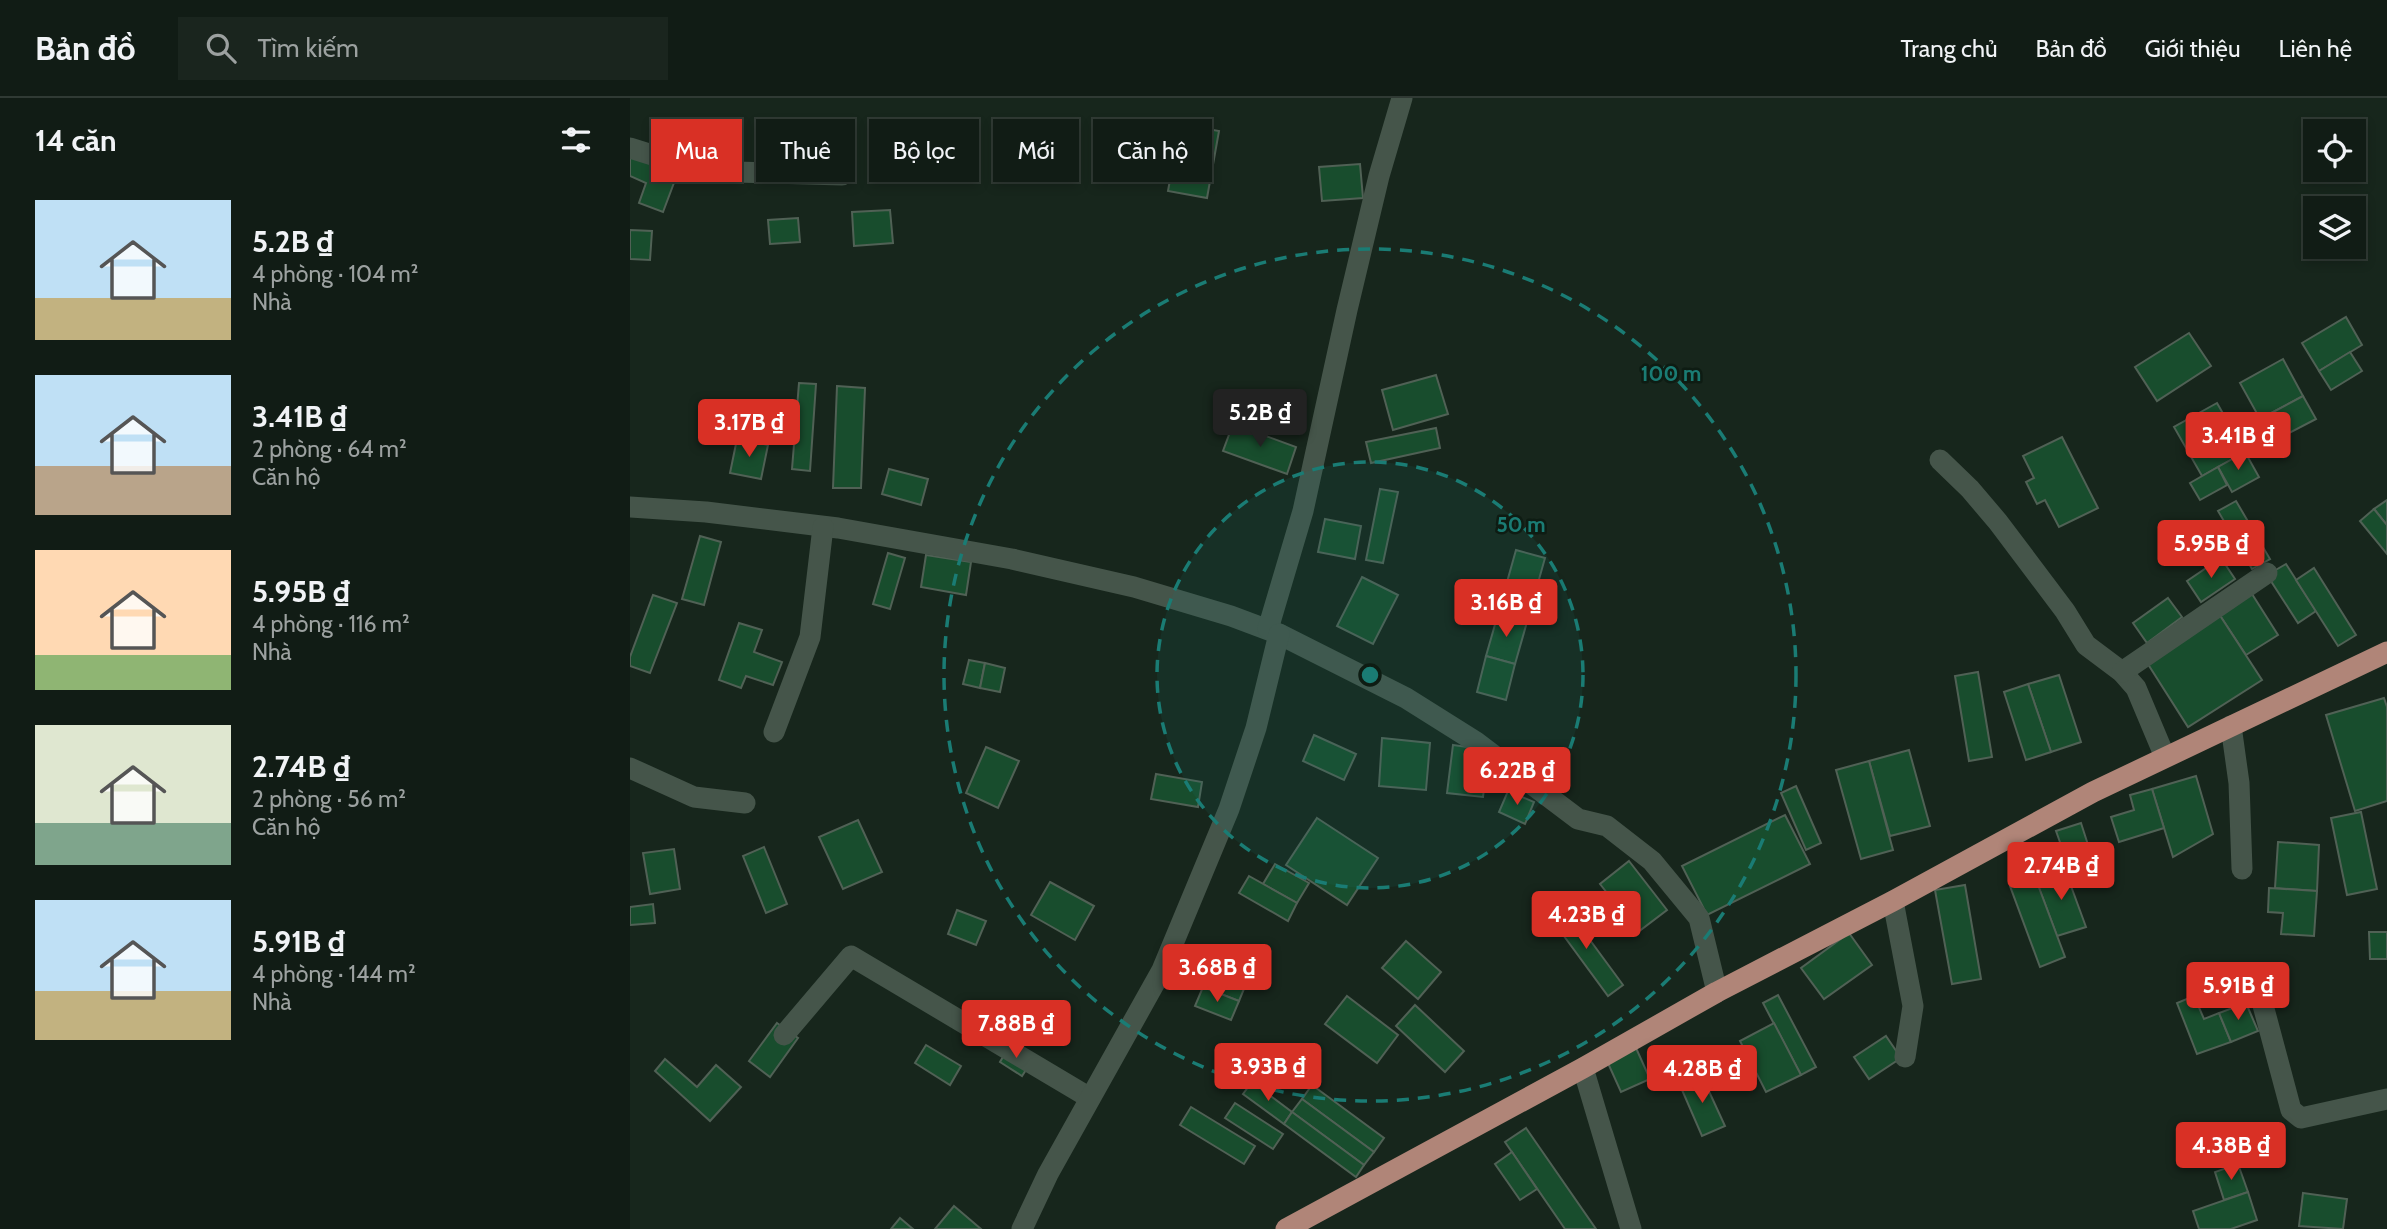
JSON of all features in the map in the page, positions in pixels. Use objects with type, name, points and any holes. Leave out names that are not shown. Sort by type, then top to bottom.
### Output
[{"type":"main road","points":[[1286,1229],[1717,992],[1893,901],[2093,792],[2387,652]]},
{"type":"street","points":[[1022,1229],[1048,1174],[1162,970],[1229,809],[1256,728],[1273,631],[1303,511],[1347,310],[1379,176],[1402,98]]},
{"type":"street","points":[[630,148],[678,163],[756,173]]},
{"type":"street","points":[[1940,460],[1998,522],[2086,645],[2122,673],[2136,688],[2165,757]]},
{"type":"street","points":[[630,507],[706,512],[926,544],[1071,572],[1172,598],[1273,631],[1406,698],[1476,742],[1578,819],[1607,826],[1652,861],[1699,918],[1717,992]]},
{"type":"street","points":[[774,732],[810,637],[823,527]]},
{"type":"street","points":[[2122,673],[2267,573]]},
{"type":"street","points":[[2231,726],[2239,783],[2242,869]]},
{"type":"street","points":[[630,768],[694,797],[745,803]]},
{"type":"street","points":[[1893,901],[1913,1006],[1905,1057]]},
{"type":"street","points":[[784,1035],[851,956],[1090,1098]]},
{"type":"street","points":[[2256,979],[2291,1110],[2301,1118],[2387,1100]]},
{"type":"street","points":[[1583,1068],[1631,1229]]},
{"type":"building","points":[[1212,130],[1219,131],[1212,170]]},
{"type":"building","points":[[630,154],[651,162],[651,182],[674,182],[663,212],[639,203],[646,183],[630,176]]},
{"type":"building","points":[[1360,164],[1363,198],[1322,201],[1319,167]]},
{"type":"building","points":[[1170,182],[1210,182],[1207,198],[1168,191]]},
{"type":"building","points":[[890,210],[893,243],[854,246],[852,212]]},
{"type":"building","points":[[798,218],[800,242],[770,244],[768,220]]},
{"type":"building","points":[[630,230],[652,231],[650,260],[630,259]]},
{"type":"building","points":[[2346,317],[2362,345],[2319,371],[2302,343]]},
{"type":"building","points":[[2189,333],[2211,366],[2157,401],[2135,367]]},
{"type":"building","points":[[2350,352],[2362,371],[2331,390],[2319,371]]},
{"type":"building","points":[[2283,359],[2303,396],[2260,419],[2240,383]]},
{"type":"building","points":[[1436,375],[1448,414],[1393,430],[1382,390]]},
{"type":"building","points":[[799,383],[816,384],[810,471],[792,469]]},
{"type":"building","points":[[837,386],[865,388],[861,488],[833,488]]},
{"type":"building","points":[[2303,396],[2316,419],[2272,442],[2260,419]]},
{"type":"building","points":[[2217,403],[2245,452],[2202,476],[2174,427]]},
{"type":"building","points":[[1233,424],[1296,447],[1287,474],[1223,451]]},
{"type":"building","points":[[1436,428],[1440,448],[1371,463],[1366,442]]},
{"type":"building","points":[[2062,437],[2098,508],[2059,527],[2045,500],[2037,504],[2026,482],[2034,478],[2023,456]]},
{"type":"building","points":[[737,439],[768,445],[761,479],[730,473]]},
{"type":"building","points":[[2245,452],[2259,477],[2232,492],[2218,467]]},
{"type":"building","points":[[2218,467],[2227,485],[2200,500],[2190,483]]},
{"type":"building","points":[[889,469],[928,479],[921,505],[882,494]]},
{"type":"building","points":[[1380,489],[1398,492],[1383,563],[1366,560]]},
{"type":"building","points":[[2387,500],[2387,525],[2374,509]]},
{"type":"building","points":[[2236,501],[2270,559],[2252,569],[2218,511]]},
{"type":"building","points":[[2374,509],[2387,525],[2387,554],[2360,521]]},
{"type":"building","points":[[1325,519],[1361,526],[1355,559],[1318,552]]},
{"type":"building","points":[[700,536],[721,542],[704,605],[682,599]]},
{"type":"building","points":[[1516,550],[1545,558],[1527,622],[1498,614]]},
{"type":"building","points":[[888,553],[905,558],[890,609],[873,604]]},
{"type":"building","points":[[926,555],[971,562],[966,595],[921,587]]},
{"type":"building","points":[[2221,558],[2235,579],[2201,602],[2187,581]]},
{"type":"building","points":[[2286,564],[2316,611],[2298,623],[2267,575]]},
{"type":"building","points":[[2314,568],[2356,635],[2338,646],[2296,580]]},
{"type":"building","points":[[1362,577],[1398,595],[1373,644],[1337,626]]},
{"type":"building","points":[[2252,594],[2278,635],[2246,655],[2219,614]]},
{"type":"building","points":[[653,595],[677,603],[650,673],[630,666],[630,657]]},
{"type":"building","points":[[2168,598],[2182,617],[2147,643],[2133,623]]},
{"type":"building","points":[[1498,614],[1527,622],[1515,664],[1486,656]]},
{"type":"building","points":[[2219,614],[2262,680],[2188,727],[2146,661]]},
{"type":"building","points":[[739,623],[762,630],[754,652],[782,662],[773,685],[746,676],[741,688],[719,680]]},
{"type":"building","points":[[1486,656],[1515,664],[1506,700],[1477,692]]},
{"type":"building","points":[[969,660],[985,663],[980,688],[963,684]]},
{"type":"building","points":[[985,663],[1005,668],[1000,692],[980,688]]},
{"type":"building","points":[[1978,672],[1992,757],[1969,761],[1955,676]]},
{"type":"building","points":[[2059,675],[2081,742],[2051,752],[2028,684]]},
{"type":"building","points":[[2028,684],[2051,752],[2026,760],[2004,692]]},
{"type":"building","points":[[2384,698],[2387,707],[2387,801],[2355,811],[2326,715]]},
{"type":"building","points":[[1314,735],[1356,754],[1344,780],[1303,761]]},
{"type":"building","points":[[1382,738],[1430,743],[1426,790],[1379,786]]},
{"type":"building","points":[[1453,745],[1489,750],[1483,797],[1447,793]]},
{"type":"building","points":[[986,747],[1019,761],[998,808],[966,793]]},
{"type":"building","points":[[1909,750],[1930,826],[1890,836],[1869,761]]},
{"type":"building","points":[[1869,761],[1893,850],[1861,859],[1836,770]]},
{"type":"building","points":[[1156,774],[1202,782],[1198,807],[1151,799]]},
{"type":"building","points":[[2196,776],[2213,834],[2173,857],[2152,789]]},
{"type":"building","points":[[1796,786],[1821,843],[1806,850],[1781,793]]},
{"type":"building","points":[[2152,789],[2164,828],[2119,842],[2111,817],[2134,810],[2130,795]]},
{"type":"building","points":[[1508,791],[1534,802],[1525,824],[1499,812]]},
{"type":"building","points":[[2361,812],[2377,889],[2347,895],[2331,818]]},
{"type":"building","points":[[1785,815],[1810,864],[1707,915],[1682,866]]},
{"type":"building","points":[[1317,818],[1378,858],[1347,905],[1286,865]]},
{"type":"building","points":[[858,820],[882,872],[843,889],[819,837]]},
{"type":"building","points":[[2081,823],[2090,851],[2066,859],[2056,831]]},
{"type":"building","points":[[2278,842],[2319,845],[2317,891],[2275,888]]},
{"type":"building","points":[[764,847],[787,904],[766,913],[743,856]]},
{"type":"building","points":[[674,849],[680,889],[650,894],[643,853]]},
{"type":"building","points":[[1629,861],[1667,910],[1638,932],[1600,884]]},
{"type":"building","points":[[1275,864],[1309,883],[1297,903],[1263,884]]},
{"type":"building","points":[[2064,867],[2086,927],[2057,936],[2035,877]]},
{"type":"building","points":[[1249,876],[1297,903],[1288,921],[1239,893]]},
{"type":"building","points":[[2035,877],[2065,957],[2040,967],[2010,886]]},
{"type":"building","points":[[1050,882],[1094,906],[1075,940],[1031,915]]},
{"type":"building","points":[[1965,885],[1981,979],[1952,984],[1935,890]]},
{"type":"building","points":[[2269,888],[2317,891],[2314,936],[2281,934],[2283,913],[2268,912]]},
{"type":"building","points":[[653,904],[655,923],[630,925],[630,907]]},
{"type":"building","points":[[1565,906],[1623,985],[1608,996],[1550,917]]},
{"type":"building","points":[[957,910],[986,921],[976,945],[948,934]]},
{"type":"building","points":[[2369,932],[2387,932],[2387,959],[2370,959]]},
{"type":"building","points":[[1849,933],[1872,965],[1824,999],[1801,968]]},
{"type":"building","points":[[1406,941],[1441,972],[1418,999],[1382,968]]},
{"type":"building","points":[[1210,969],[1246,984],[1239,1001],[1203,987]]},
{"type":"building","points":[[1203,987],[1239,1001],[1231,1020],[1195,1006]]},
{"type":"building","points":[[1778,995],[1816,1067],[1801,1075],[1763,1003]]},
{"type":"building","points":[[1347,996],[1398,1035],[1377,1063],[1325,1024]]},
{"type":"building","points":[[2194,996],[2204,1019],[2219,1013],[2231,1042],[2197,1054],[2177,1003]]},
{"type":"building","points":[[2246,1003],[2258,1031],[2231,1042],[2219,1013]]},
{"type":"building","points":[[1415,1005],[1464,1051],[1445,1072],[1396,1026]]},
{"type":"building","points":[[777,1023],[798,1038],[770,1077],[749,1061]]},
{"type":"building","points":[[1774,1023],[1801,1075],[1766,1092],[1740,1041]]},
{"type":"building","points":[[1886,1036],[1901,1058],[1869,1079],[1854,1057]]},
{"type":"building","points":[[926,1045],[961,1066],[950,1085],[915,1063]]},
{"type":"building","points":[[1010,1045],[1033,1059],[1022,1076],[1000,1062]]},
{"type":"building","points":[[1636,1048],[1650,1079],[1621,1092],[1607,1061]]},
{"type":"building","points":[[665,1059],[697,1087],[716,1065],[741,1087],[710,1121],[655,1071]]},
{"type":"building","points":[[1701,1074],[1725,1126],[1702,1136],[1679,1083]]},
{"type":"building","points":[[1252,1082],[1292,1112],[1284,1124],[1243,1094]]},
{"type":"building","points":[[1312,1085],[1384,1138],[1374,1152],[1302,1099]]},
{"type":"building","points":[[1302,1099],[1374,1152],[1364,1165],[1292,1112]]},
{"type":"building","points":[[1235,1103],[1283,1134],[1273,1149],[1225,1118]]},
{"type":"building","points":[[1191,1107],[1255,1146],[1244,1164],[1180,1125]]},
{"type":"building","points":[[1292,1112],[1364,1165],[1356,1177],[1284,1124]]},
{"type":"building","points":[[1526,1128],[1596,1229],[1565,1229],[1505,1142]]},
{"type":"building","points":[[1512,1152],[1537,1189],[1520,1200],[1495,1164]]},
{"type":"building","points":[[2238,1164],[2248,1192],[2224,1200],[2215,1172]]},
{"type":"building","points":[[2248,1192],[2257,1220],[2231,1229],[2199,1229],[2193,1211]]},
{"type":"building","points":[[2303,1193],[2347,1199],[2343,1229],[2299,1226]]},
{"type":"building","points":[[954,1206],[981,1229],[935,1229]]},
{"type":"building","points":[[900,1218],[913,1229],[891,1229]]}]
